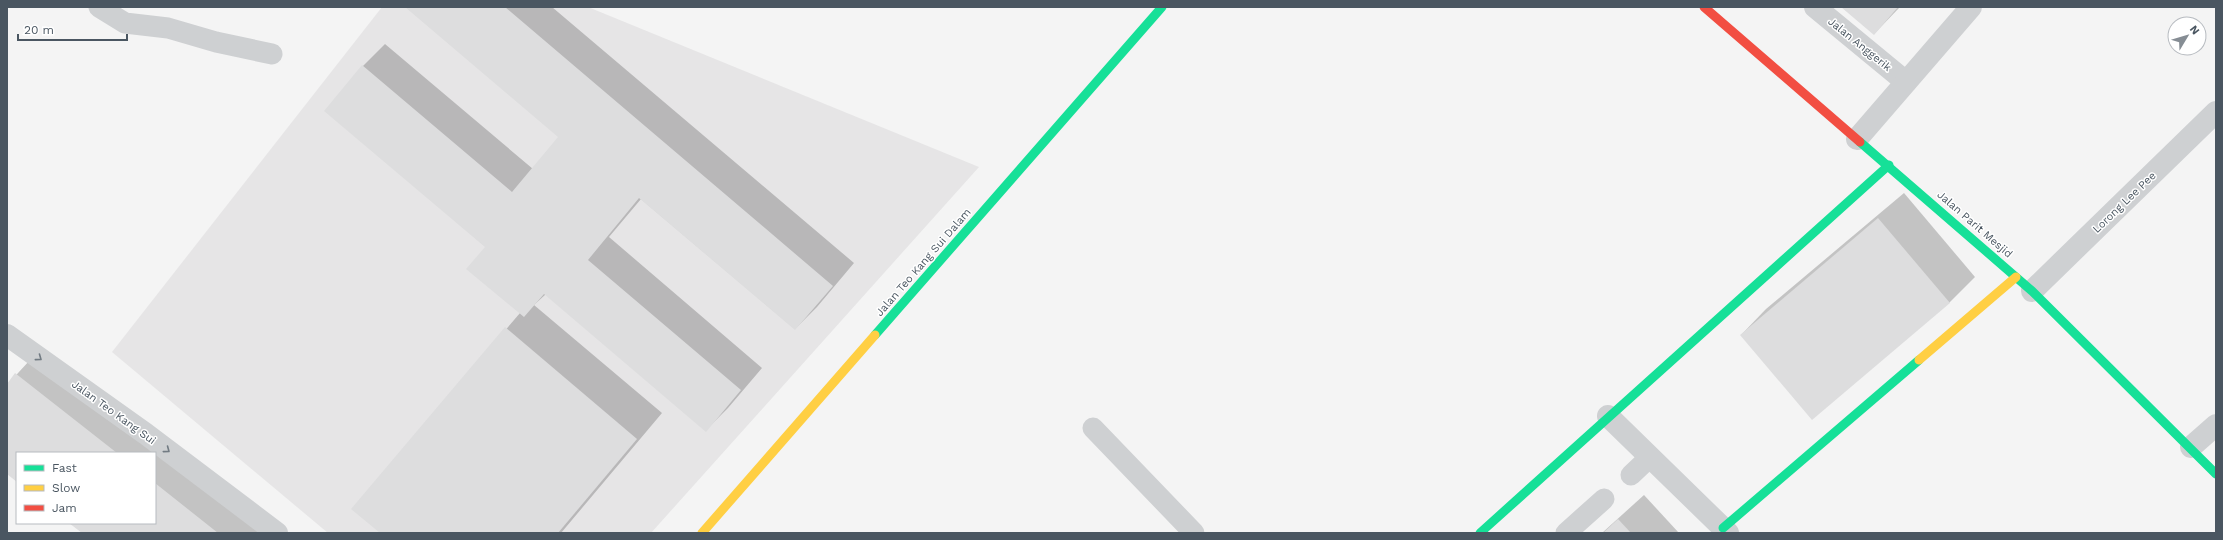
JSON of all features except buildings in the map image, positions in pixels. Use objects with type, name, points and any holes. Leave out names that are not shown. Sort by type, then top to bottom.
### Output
[{"type":"street","name":"Jalan Teo Kang Sui Dalam","points":[[702,533],[1162,7]]},
{"type":"street","name":"Jalan Parit Mesjid","points":[[1704,7],[1889,165],[2032,291],[2191,447],[2216,474]]},
{"type":"street","name":"Jalan Anggerik","points":[[1815,7],[1906,82]]},
{"type":"street","points":[[1857,139],[1970,7]]},
{"type":"street","name":"Lorong Lee Pee","points":[[2032,291],[2216,112]]},
{"type":"street","points":[[1480,533],[1608,416],[1889,165]]},
{"type":"street","points":[[1608,416],[1725,530],[2016,277]]},
{"type":"street","name":"Jalan Teo Kang Sui","points":[[7,335],[146,434],[277,533]]},
{"type":"street","points":[[2191,447],[2216,425]]},
{"type":"lane","points":[[99,7],[125,23],[168,28],[216,42],[272,54]]},
{"type":"lane","points":[[1093,428],[1194,533]]},
{"type":"lane","points":[[1630,475],[1650,457]]},
{"type":"lane","points":[[1566,533],[1604,499]]},
{"type":"shaded area","points":[[382,7],[588,7],[979,167],[651,533],[328,533],[112,352]]},
{"type":"traffic: fast","points":[[875,335],[1162,7]]},
{"type":"traffic: fast","points":[[1860,142],[2032,291],[2216,474]]},
{"type":"traffic: fast","points":[[1480,533],[1889,165]]},
{"type":"traffic: fast","points":[[1723,528],[1919,360]]},
{"type":"traffic: slow","points":[[1919,360],[2016,277]]},
{"type":"traffic: slow","points":[[702,533],[875,335]]},
{"type":"traffic: jam","points":[[1704,7],[1860,142]]}]
